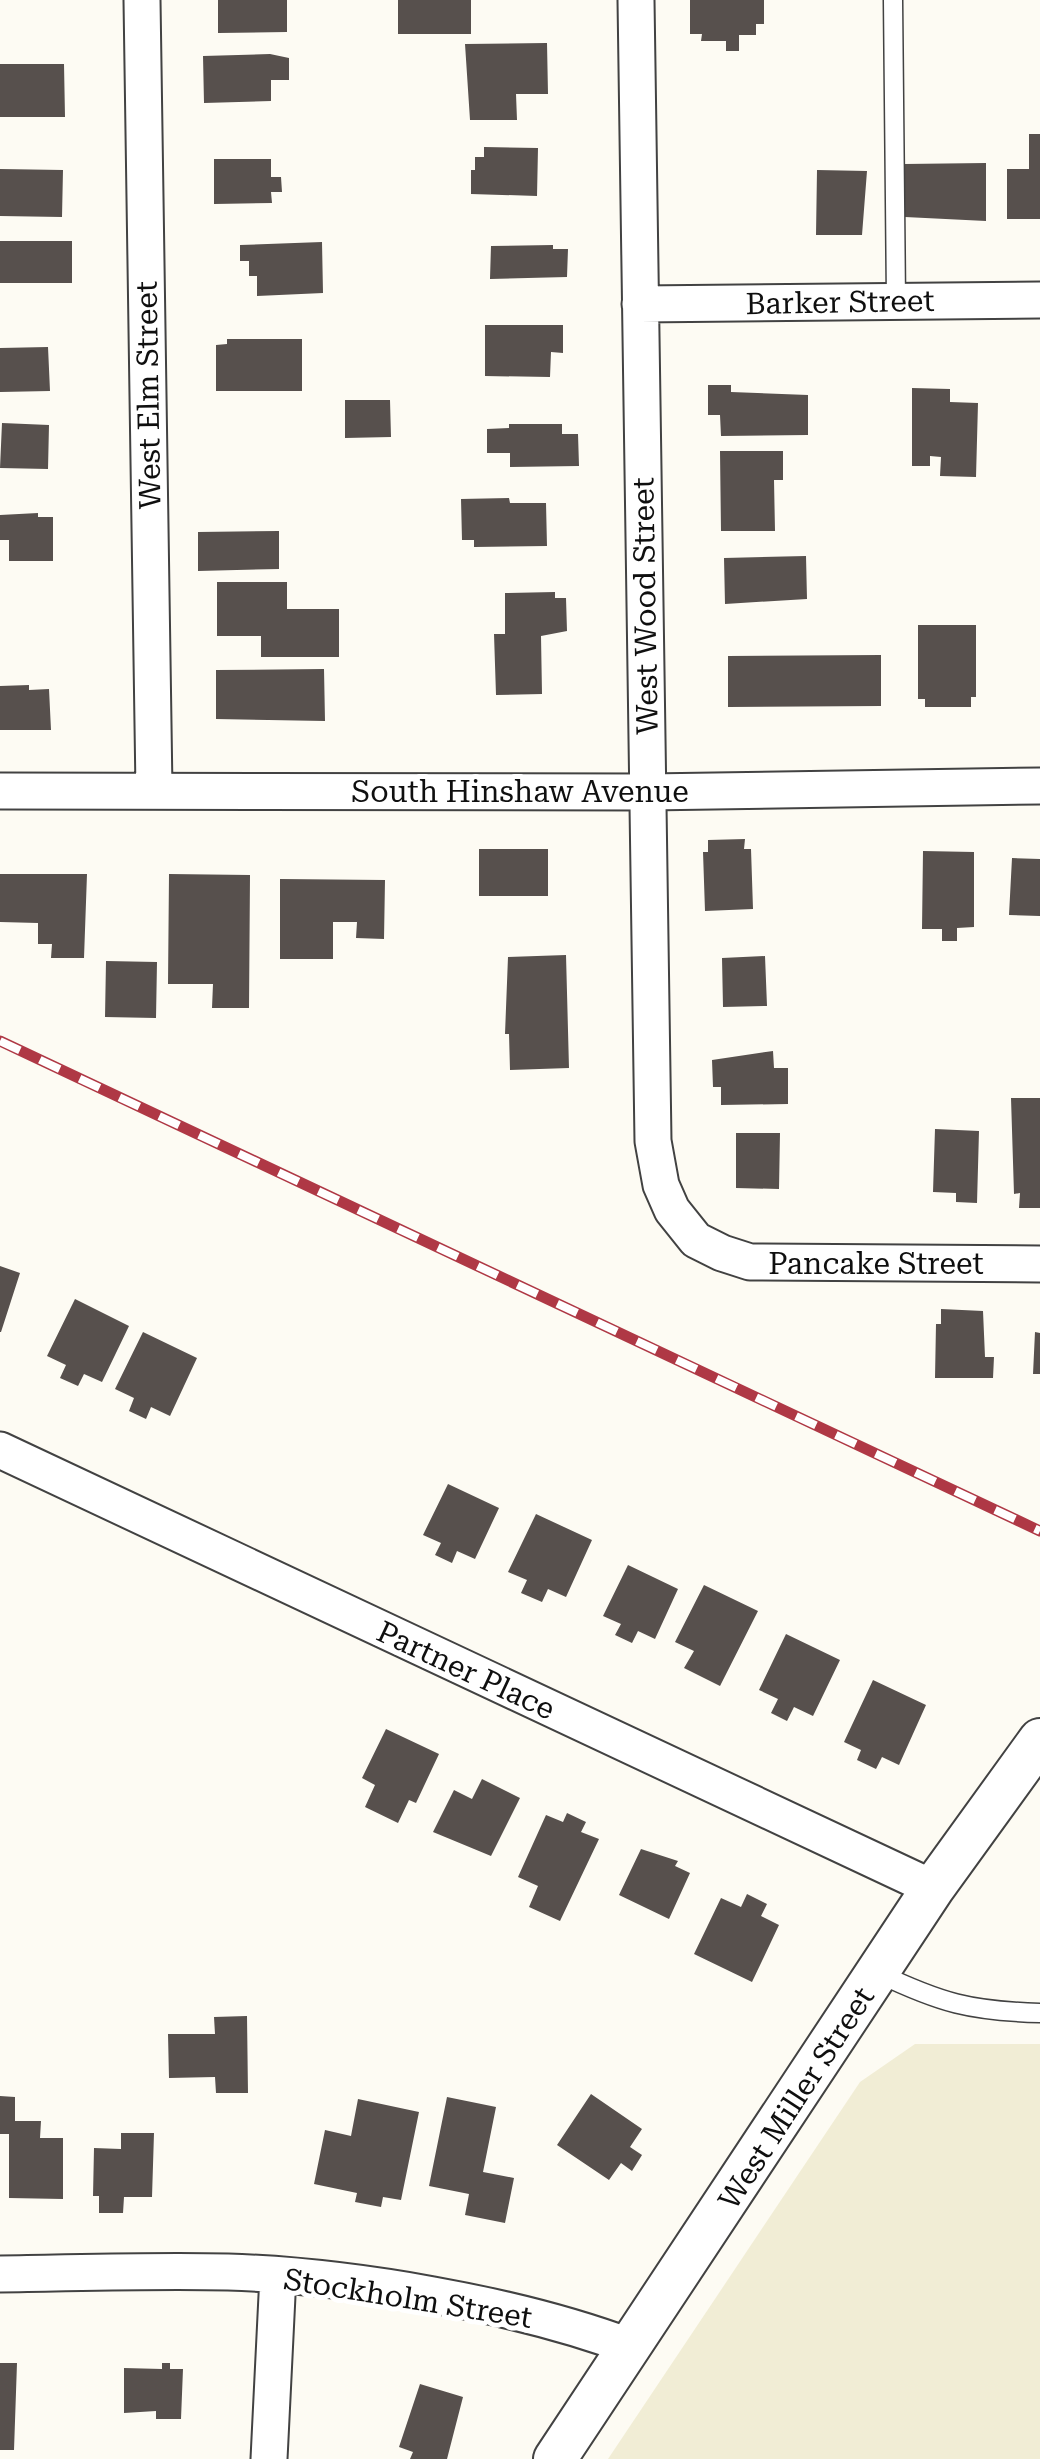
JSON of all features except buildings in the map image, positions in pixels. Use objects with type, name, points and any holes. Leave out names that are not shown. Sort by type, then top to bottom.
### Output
[{"type":"street","name":"West Elm Street","points":[[142,0],[154,790]]},
{"type":"street","name":"West Wood Street","points":[[636,0],[653,1142],[672,1210]]},
{"type":"street","name":"Barker Street","points":[[640,304],[1040,300]]},
{"type":"street","name":"South Hinshaw Avenue","points":[[0,792],[648,792],[1040,786]]},
{"type":"street","name":"Pancake Street","points":[[672,1210],[696,1240],[750,1262],[1040,1264]]},
{"type":"street","name":"Partner Place","points":[[0,1450],[933,1888]]},
{"type":"street","name":"West Miller Street","points":[[556,2459],[933,1888],[1040,1740]]},
{"type":"street","name":"Stockholm Street","points":[[0,2274],[278,2275],[352,2282],[578,2327],[632,2347]]},
{"type":"street","points":[[269,2459],[278,2275]]},
{"type":"lane","points":[[894,0],[896,301]]},
{"type":"lane","points":[[878,1973],[939,2002],[976,2011],[1040,2014]]},
{"type":"shaded area","points":[[915,2044],[1040,2044],[1040,2459],[608,2459],[860,2082]]},
{"type":"railway","points":[[0,1041],[1040,1531]]}]
